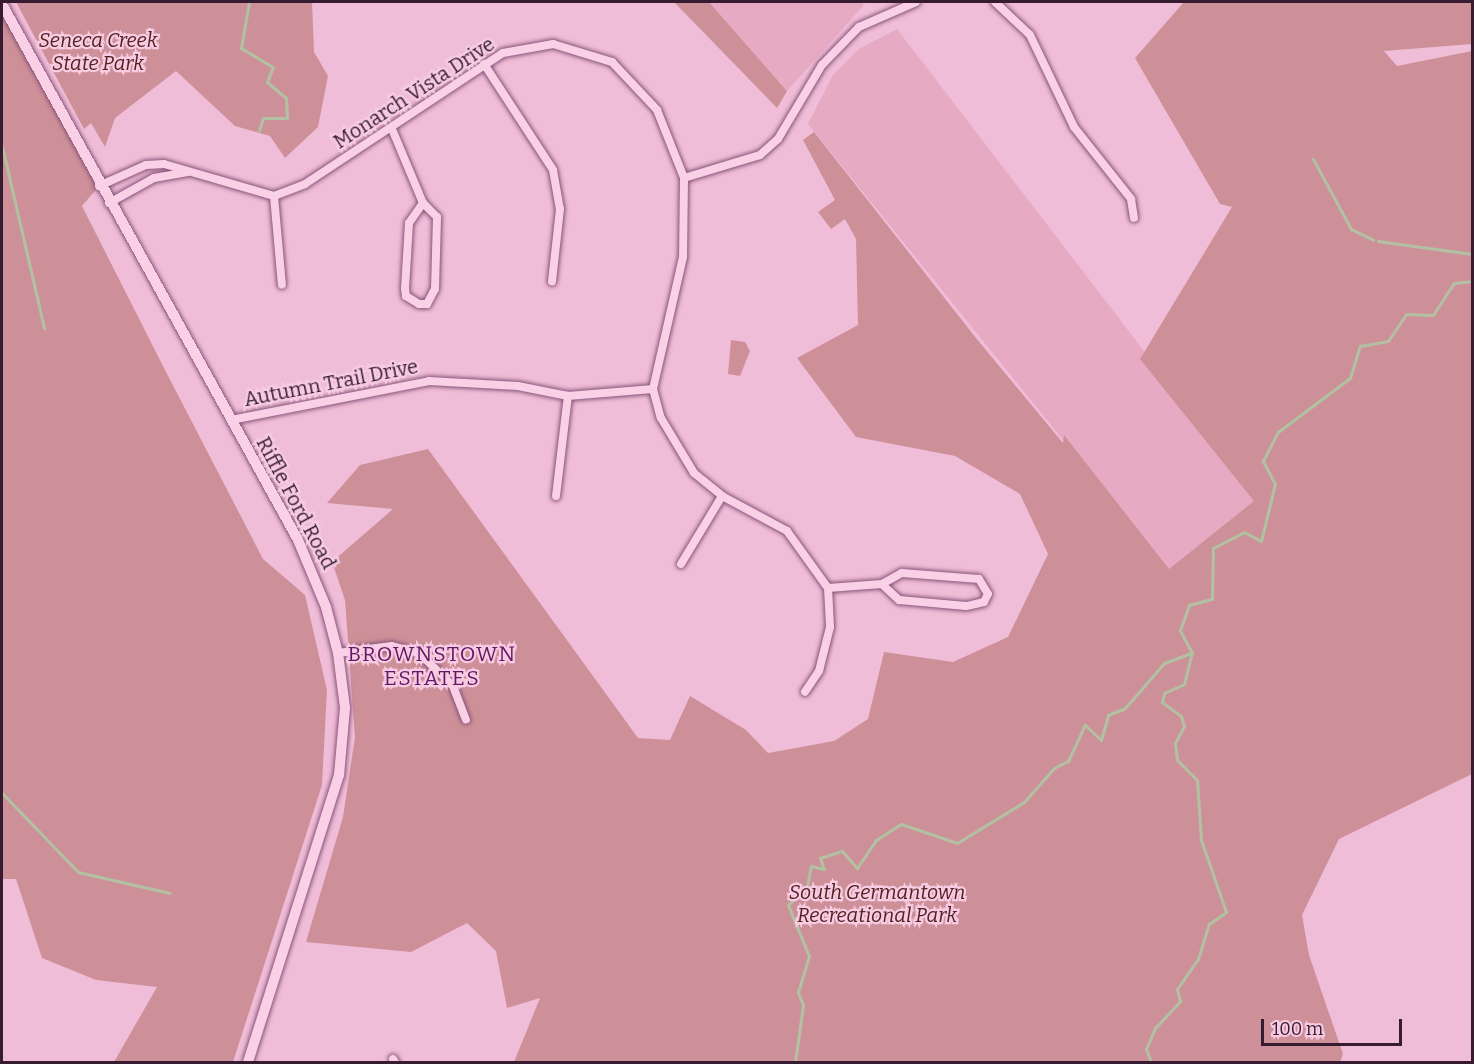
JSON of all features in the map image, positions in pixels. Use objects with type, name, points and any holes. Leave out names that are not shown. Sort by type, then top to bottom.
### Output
[{"type":"street","points":[[684,178],[760,155],[778,139],[822,65],[859,27],[916,2]]},
{"type":"street","points":[[995,2],[1030,35],[1074,127],[1131,199],[1134,218]]},
{"type":"street","name":"Riffle Ford Road","points":[[2,4],[99,186],[298,540],[326,607],[338,653],[345,708],[339,775],[248,1062]]},
{"type":"street","name":"Monarch Vista Drive","points":[[274,196],[305,184],[392,129],[484,64],[523,46],[554,44],[612,62],[657,110],[684,178],[683,257],[653,389]]},
{"type":"street","points":[[484,64],[553,170],[560,209],[552,282]]},
{"type":"street","points":[[392,129],[423,203],[437,217],[435,289],[427,304],[419,304],[406,296],[405,288],[409,223],[423,203]]},
{"type":"street","points":[[99,186],[146,165],[164,164],[274,196],[282,285]]},
{"type":"street","points":[[109,203],[154,178],[187,172]]},
{"type":"street","name":"Autumn Trail Drive","points":[[231,420],[429,381],[509,385],[568,396],[653,389]]},
{"type":"street","points":[[653,389],[682,459],[722,496],[788,531],[828,588],[830,627],[819,671],[805,692]]},
{"type":"street","points":[[556,495],[568,396]]},
{"type":"street","points":[[681,564],[722,496]]},
{"type":"street","points":[[828,588],[882,584],[902,573],[979,579],[988,594],[984,602],[966,606],[899,600],[882,584]]},
{"type":"street","points":[[338,653],[392,646],[418,653],[453,686],[466,720]]},
{"type":"shaded area","points":[[709,2],[861,2],[864,5],[787,91]]},
{"type":"shaded area","points":[[897,29],[1154,364],[1266,492],[1168,570],[808,124],[833,75],[859,49]]},
{"type":"green space","name":"Seneca Creek State Park","points":[[16,2],[312,2],[314,52],[328,76],[318,127],[285,158],[270,136],[235,126],[176,71],[115,118],[105,147],[91,123],[84,129]]},
{"type":"green space","points":[[674,2],[709,2],[787,91],[777,108]]},
{"type":"green space","name":"South Germantown Recreational Park","points":[[1184,2],[1472,2],[1472,44],[1384,51],[1397,66],[1472,51],[1472,774],[1339,839],[1302,915],[1309,955],[1343,1054],[1340,1062],[514,1062],[540,998],[507,1008],[496,951],[467,923],[411,952],[306,942],[343,817],[355,737],[345,600],[332,562],[393,509],[327,503],[360,465],[428,449],[638,738],[670,740],[690,696],[746,730],[768,753],[834,741],[868,719],[884,652],[953,662],[1008,637],[1048,554],[1020,494],[955,456],[856,437],[797,358],[858,325],[856,239],[845,219],[831,229],[818,212],[835,200],[803,140],[814,132],[976,338],[1063,443],[1064,435],[1169,569],[1254,501],[1140,359],[1232,207],[1220,204],[1135,58]]},
{"type":"green space","points":[[2,4],[99,186],[82,206],[165,370],[263,559],[305,595],[327,690],[322,785],[233,1062],[114,1062],[157,987],[96,980],[42,958],[16,879],[2,879]]},
{"type":"green space","points":[[731,340],[745,342],[750,351],[740,376],[728,374]]},
{"type":"waterway","points":[[249,2],[241,48],[273,67],[267,82],[286,98],[287,118],[263,118],[259,130]]},
{"type":"waterway","points":[[2,146],[44,328]]},
{"type":"waterway","points":[[1313,159],[1351,229],[1374,240]]},
{"type":"waterway","points":[[1378,241],[1472,254]]},
{"type":"waterway","points":[[1151,1062],[1146,1049],[1155,1028],[1180,1001],[1177,989],[1198,959],[1209,924],[1226,912],[1201,840],[1197,780],[1177,760],[1175,743],[1184,726],[1181,716],[1162,702],[1164,693],[1184,684],[1192,653],[1180,630],[1189,605],[1212,599],[1213,548],[1244,532],[1261,541],[1275,484],[1263,461],[1278,432],[1350,378],[1360,346],[1388,341],[1406,314],[1433,315],[1454,283],[1472,281]]},
{"type":"waterway","points":[[795,1062],[803,1005],[798,992],[809,956],[788,905],[807,886],[811,866],[824,869],[820,858],[842,851],[857,868],[876,840],[901,824],[957,843],[1024,802],[1054,768],[1068,761],[1085,725],[1101,740],[1108,715],[1125,708],[1164,663],[1192,653]]},
{"type":"waterway","points":[[2,793],[78,872],[170,893]]},
{"type":"district","name":"BROWNSTOWN ESTATES","points":[[432,666]]}]
